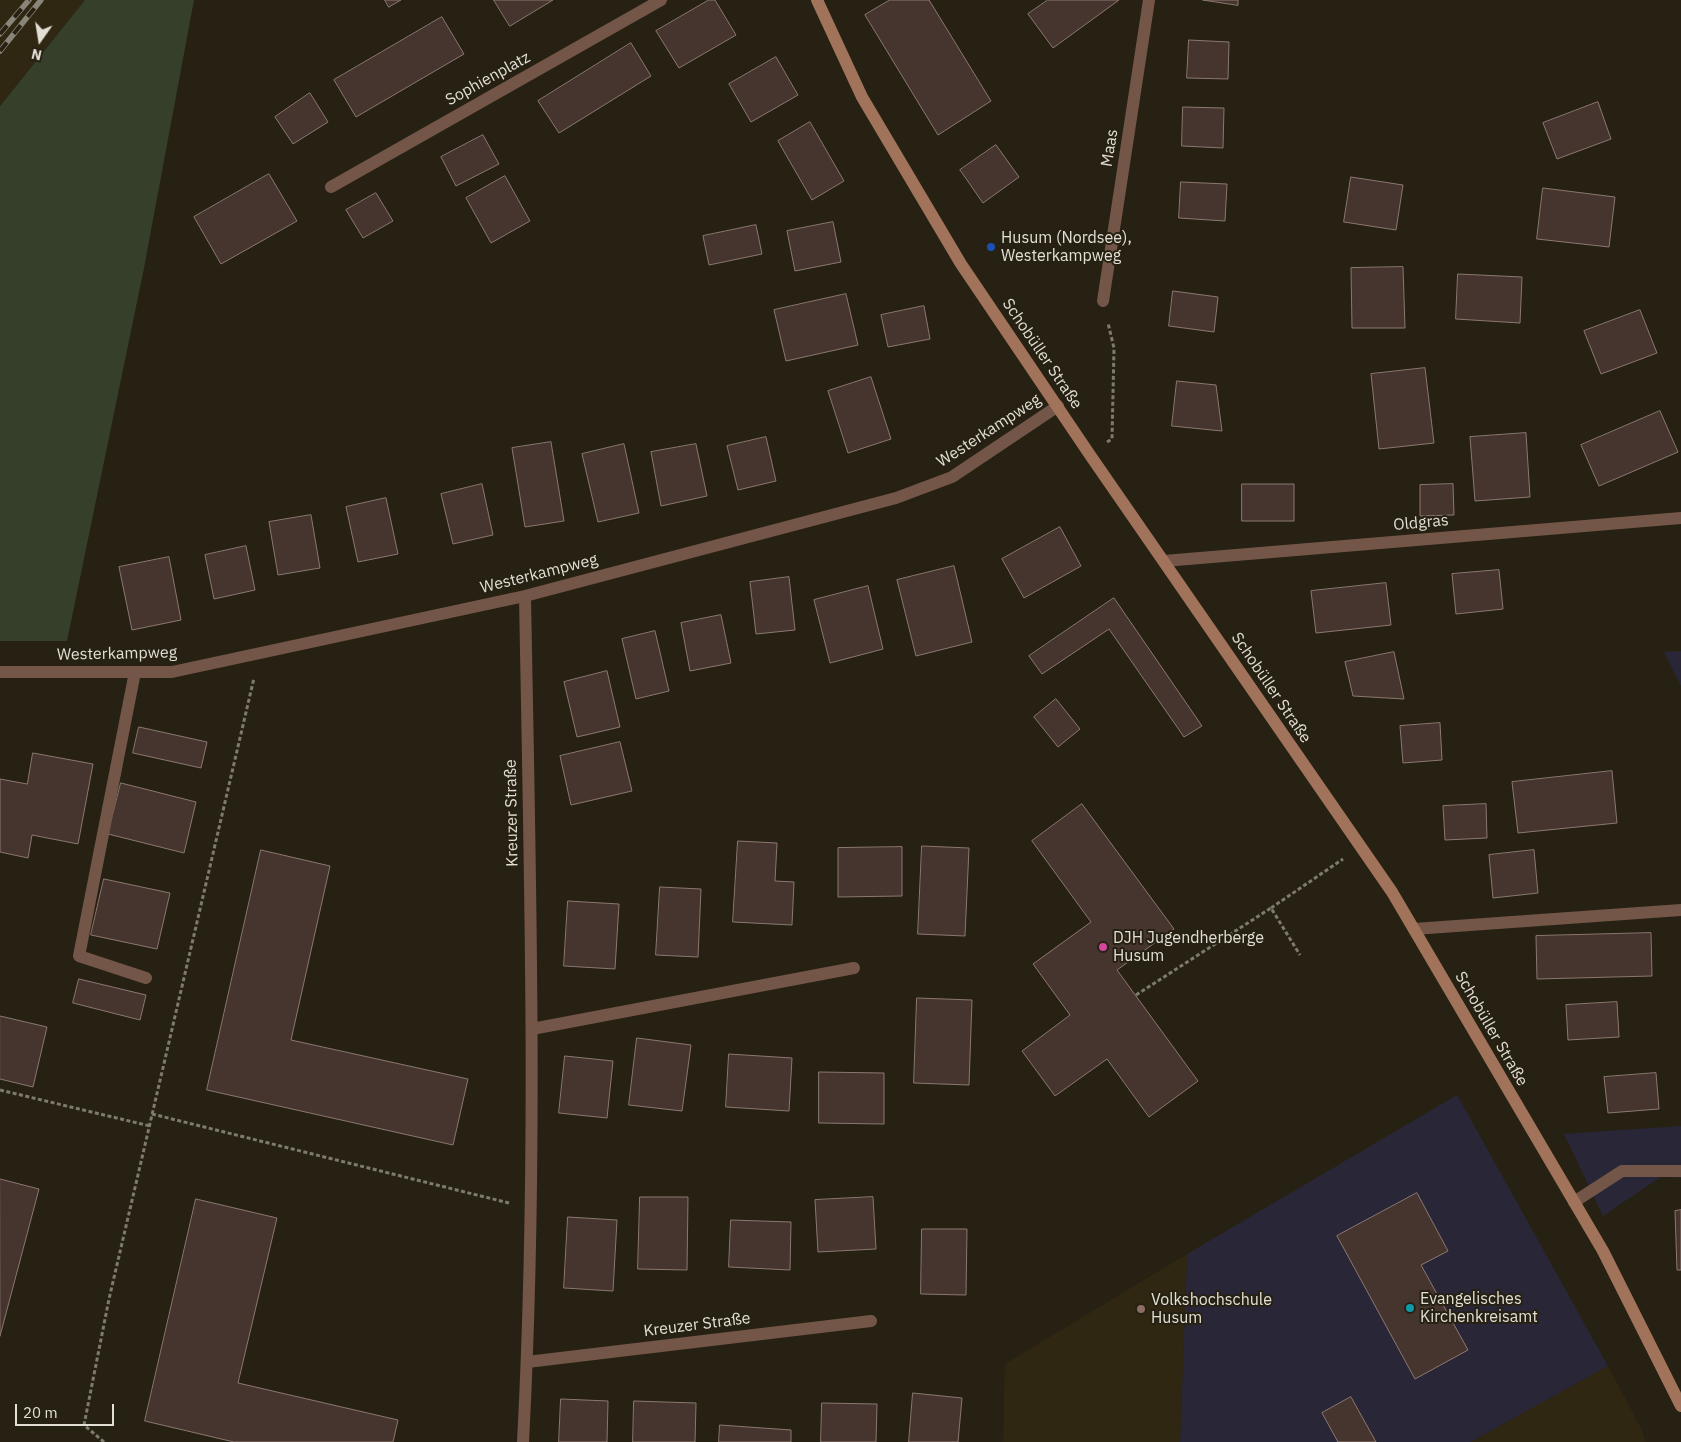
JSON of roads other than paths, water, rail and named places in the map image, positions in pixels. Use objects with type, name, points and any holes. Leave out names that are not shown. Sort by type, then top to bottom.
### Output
[{"type":"main road","name":"Schobüller Straße","points":[[817,0],[872,114],[961,264],[1090,455],[1392,892],[1603,1251],[1681,1406]]},
{"type":"street","name":"Sophienplatz","points":[[331,187],[661,0]]},
{"type":"street","name":"Maas","points":[[1103,301],[1149,0]]},
{"type":"street","name":"Westerkampweg","points":[[0,672],[172,672],[525,596],[896,498],[952,477],[1058,406]]},
{"type":"street","name":"Oldgras","points":[[1164,561],[1681,518]]},
{"type":"street","name":"Kreuzer Straße","points":[[523,1442],[527,1362],[532,1029],[525,596]]},
{"type":"street","points":[[135,672],[79,956],[146,978]]},
{"type":"street","points":[[1414,929],[1681,910]]},
{"type":"street","points":[[532,1029],[854,968]]},
{"type":"street","points":[[1574,1202],[1622,1171],[1681,1171]]},
{"type":"street","name":"Kreuzer Straße","points":[[527,1362],[871,1321]]},
{"type":"railway","points":[[0,34],[29,0]]},
{"type":"railway","points":[[0,51],[41,0]]},
{"type":"place","name":"Husum (Nordsee), Westerkampweg","points":[[991,247]]},
{"type":"place","name":"DJH Jugendherberge Husum","points":[[1103,947]]},
{"type":"place","name":"Evangelisches Kirchenkreisamt","points":[[1410,1308]]},
{"type":"place","name":"Volkshochschule Husum","points":[[1141,1309]]}]
